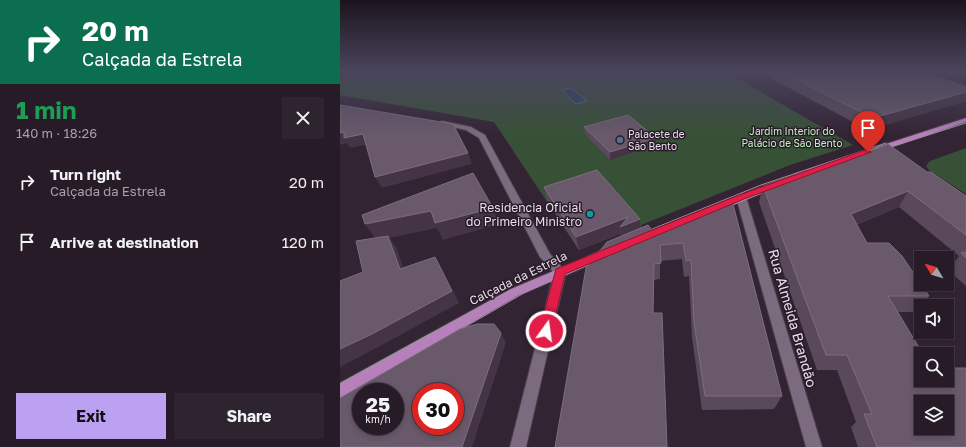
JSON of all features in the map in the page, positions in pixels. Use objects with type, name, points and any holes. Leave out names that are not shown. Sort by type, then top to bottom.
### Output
[{"type":"main road","points":[[712,209],[882,147],[966,120]]},
{"type":"main road","name":"Calçada da Estrela","points":[[340,391],[515,292],[618,248]]},
{"type":"street","points":[[436,122],[466,128],[477,132],[482,137],[546,257],[560,272],[518,447]]},
{"type":"street","points":[[882,147],[891,153]]},
{"type":"street","name":"Rua Almeida Brandão","points":[[742,197],[814,447]]},
{"type":"green space","name":"Jardim Interior do Palácio de São Bento","points":[[340,93],[762,93],[853,145],[790,165],[579,250],[494,122],[340,95]]},
{"type":"green space","points":[[966,148],[966,194],[929,170],[926,166],[930,161]]},
{"type":"water","points":[[564,93],[577,93],[587,101],[576,104]]},
{"type":"building","points":[[823,93],[963,93],[873,118]]},
{"type":"building","points":[[340,105],[453,124],[468,153],[375,177],[363,134],[344,138],[344,132],[340,133]]},
{"type":"building","name":"Palacete de São Bento","points":[[628,115],[656,138],[610,152],[584,127]]},
{"type":"building","points":[[888,144],[927,172],[931,172],[966,196],[966,235],[908,191],[851,214],[867,243],[889,243],[902,256],[914,274],[914,291],[926,291],[929,296],[888,296],[919,347],[914,347],[914,387],[954,387],[954,368],[966,368],[966,447],[877,447],[864,414],[872,414],[847,355],[826,355],[763,186],[807,170],[812,173]]},
{"type":"building","name":"Residencia Oficial do Primeiro Ministro","points":[[597,170],[640,219],[620,227],[628,217],[576,237],[544,187]]},
{"type":"building","points":[[473,173],[493,208],[435,223],[431,211],[365,224],[362,215]]},
{"type":"building","points":[[732,200],[782,396],[705,396],[694,322],[691,260],[686,261],[683,243],[660,245],[661,263],[654,264],[653,313],[662,313],[667,447],[555,447],[586,268],[607,242],[648,225],[653,232]]},
{"type":"building","points":[[388,236],[400,269],[435,257],[452,291],[372,334],[340,349],[340,281],[363,272],[356,241]]},
{"type":"building","points":[[966,252],[966,258],[961,253]]},
{"type":"building","points":[[477,324],[494,324],[501,333],[462,447],[340,447],[340,398],[352,391],[352,435],[404,435],[404,383],[366,383],[460,329]]},
{"type":"tram line","points":[[881,150],[966,123]]},
{"type":"tram line","points":[[640,234],[761,185],[886,143]]},
{"type":"tram line","points":[[723,209],[771,189]]},
{"type":"tram line","points":[[427,336],[542,277],[611,246]]},
{"type":"tram line","points":[[449,336],[524,293],[599,260]]},
{"type":"tram line","points":[[340,384],[429,335]]},
{"type":"tram line","points":[[340,398],[451,335]]},
{"type":"place","name":"Palacete de São Bento","points":[[620,140]]},
{"type":"place","name":"Residencia Oficial do Primeiro Ministro","points":[[590,214]]},
{"type":"route","points":[[546,331],[560,272],[742,197],[868,152]]}]
